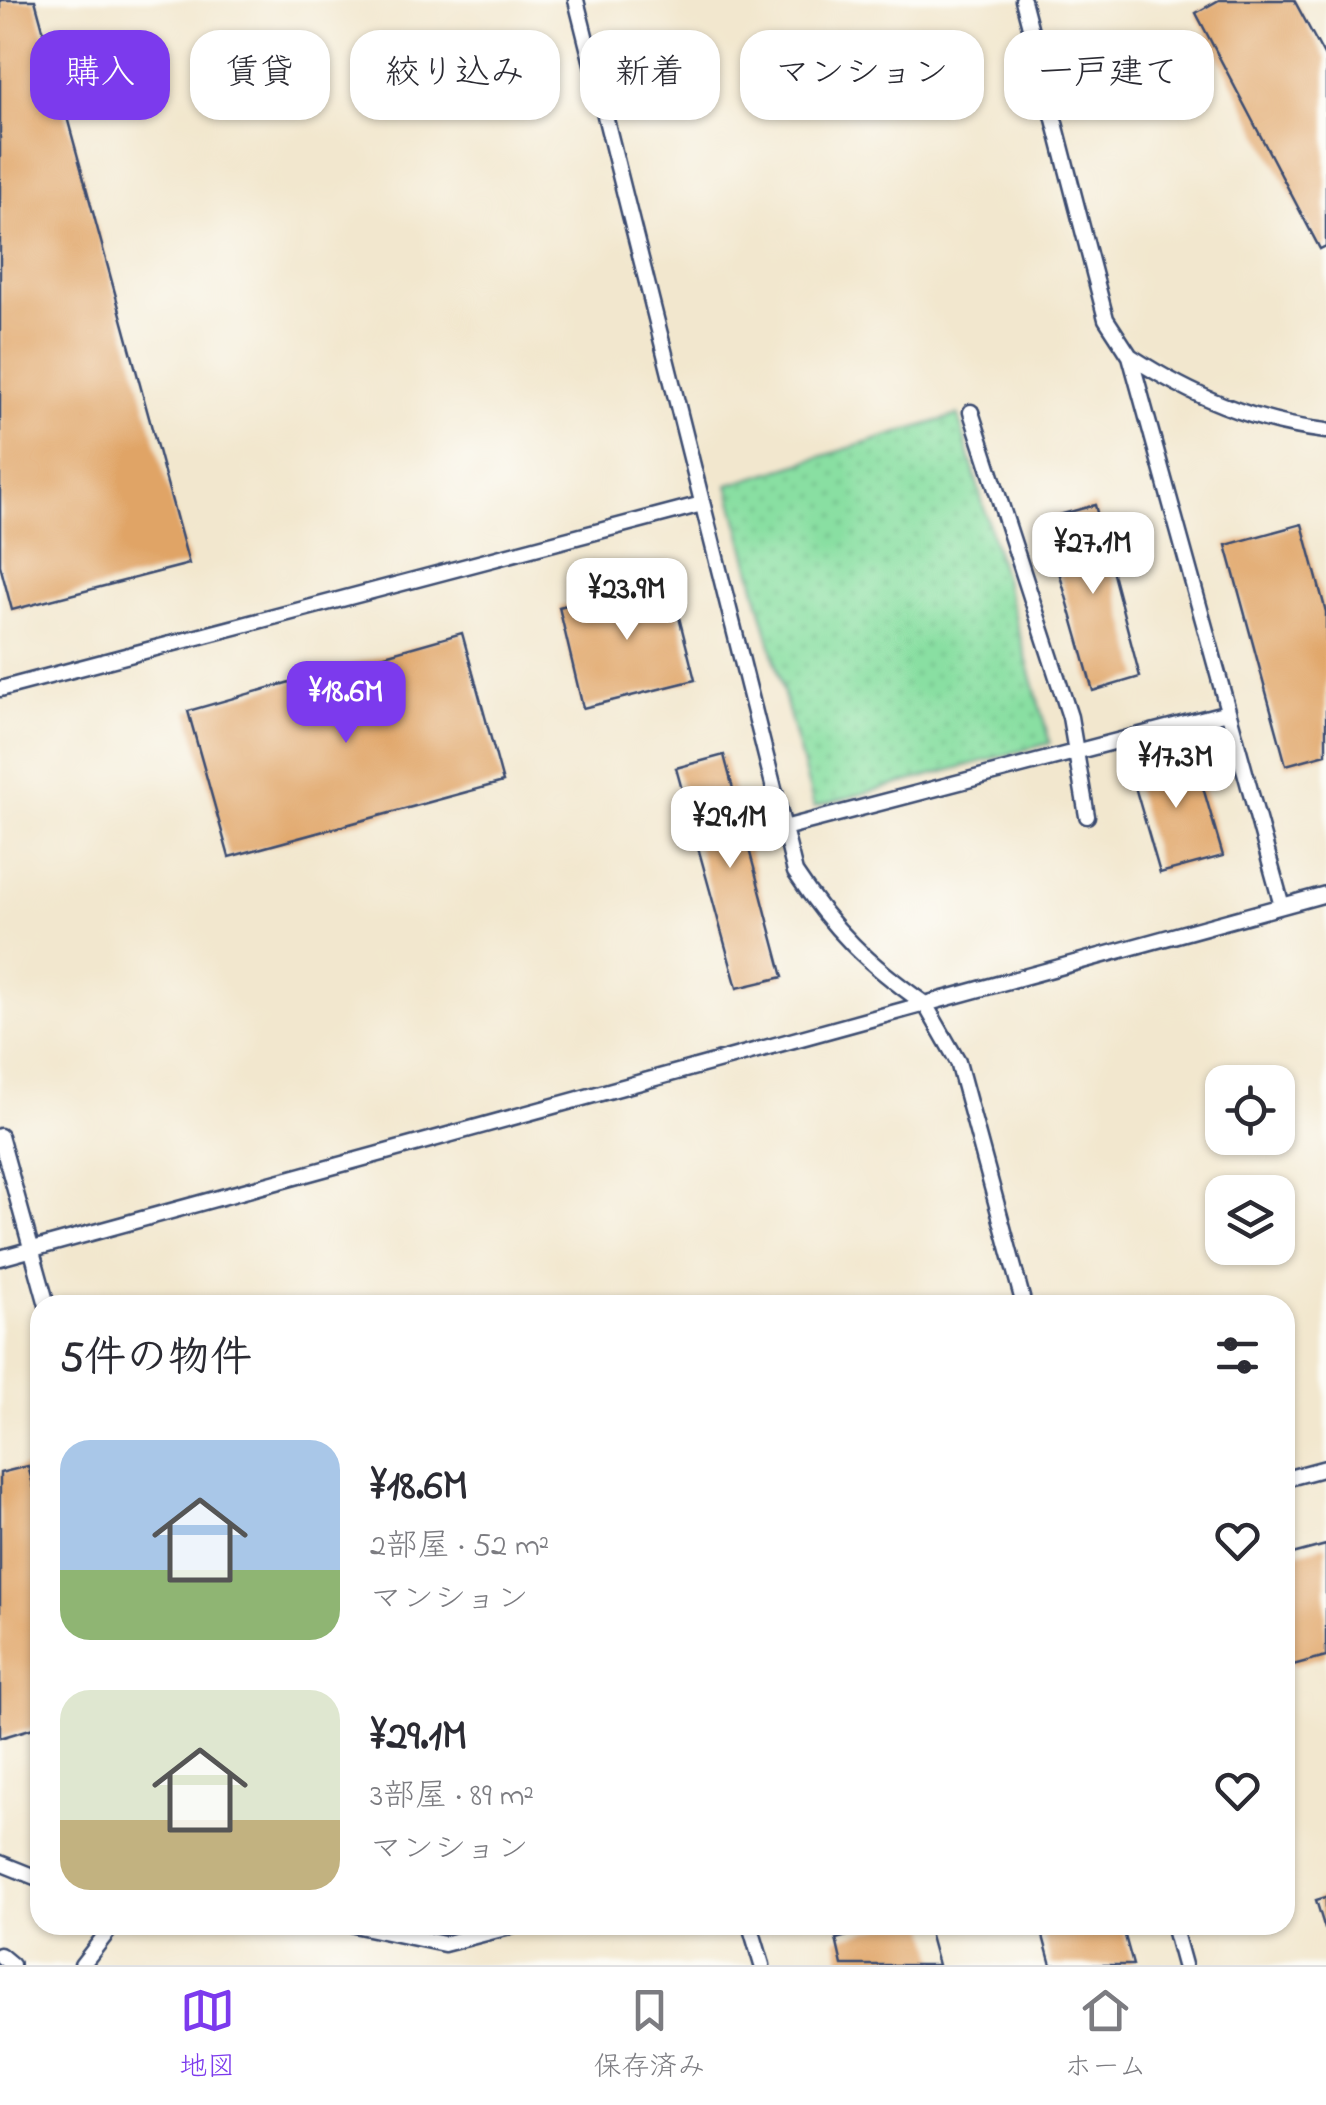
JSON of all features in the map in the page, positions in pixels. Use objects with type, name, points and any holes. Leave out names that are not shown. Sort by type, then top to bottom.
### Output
[{"type":"lane","points":[[576,0],[795,872],[828,922],[873,967],[925,1004],[958,1062],[1021,1295]]},
{"type":"lane","points":[[1023,0],[1106,319],[1130,356],[1282,906]]},
{"type":"lane","points":[[1130,356],[1188,393],[1273,424],[1326,430]]},
{"type":"lane","points":[[971,412],[1078,751],[1086,816]]},
{"type":"lane","points":[[0,689],[702,504]]},
{"type":"lane","points":[[784,828],[1228,712]]},
{"type":"lane","points":[[0,1258],[1326,894]]},
{"type":"lane","points":[[0,1136],[44,1295]]},
{"type":"lane","points":[[1295,1476],[1326,1468]]},
{"type":"lane","points":[[0,1863],[30,1875]]},
{"type":"lane","points":[[82,1965],[104,1935]]},
{"type":"lane","points":[[401,1935],[444,1944],[479,1935]]},
{"type":"lane","points":[[753,1935],[762,1965]]},
{"type":"lane","points":[[1175,1935],[1184,1965]]},
{"type":"lane","points":[[0,1955],[12,1965]]},
{"type":"green space","points":[[958,415],[1050,743],[814,807],[728,485]]},
{"type":"building","points":[[0,0],[35,0],[43,30],[30,30],[30,120],[68,120],[189,564],[12,610],[0,565]]},
{"type":"building","points":[[1219,0],[1294,0],[1326,59],[1326,246],[1320,249],[1214,47],[1214,30],[1205,30],[1196,13]]},
{"type":"building","points":[[1095,505],[1140,677],[1093,691],[1044,519]]},
{"type":"building","points":[[1302,524],[1326,612],[1326,754],[1286,765],[1226,545]]},
{"type":"building","points":[[669,578],[695,680],[583,708],[559,607]]},
{"type":"building","points":[[462,633],[503,782],[229,857],[188,711]]},
{"type":"building","points":[[1192,750],[1223,856],[1160,873],[1129,766]]},
{"type":"building","points":[[724,755],[783,977],[737,988],[676,768]]},
{"type":"building","points":[[28,1466],[30,1474],[30,1729],[0,1738],[0,1473]]},
{"type":"building","points":[[1326,1545],[1326,1656],[1295,1664],[1295,1553]]},
{"type":"building","points":[[1326,1897],[1326,1929],[1325,1929],[1316,1900]]},
{"type":"building","points":[[851,1935],[930,1935],[938,1965],[842,1965],[836,1939]]},
{"type":"building","points":[[1043,1935],[1125,1935],[1133,1965],[1051,1965]]}]
